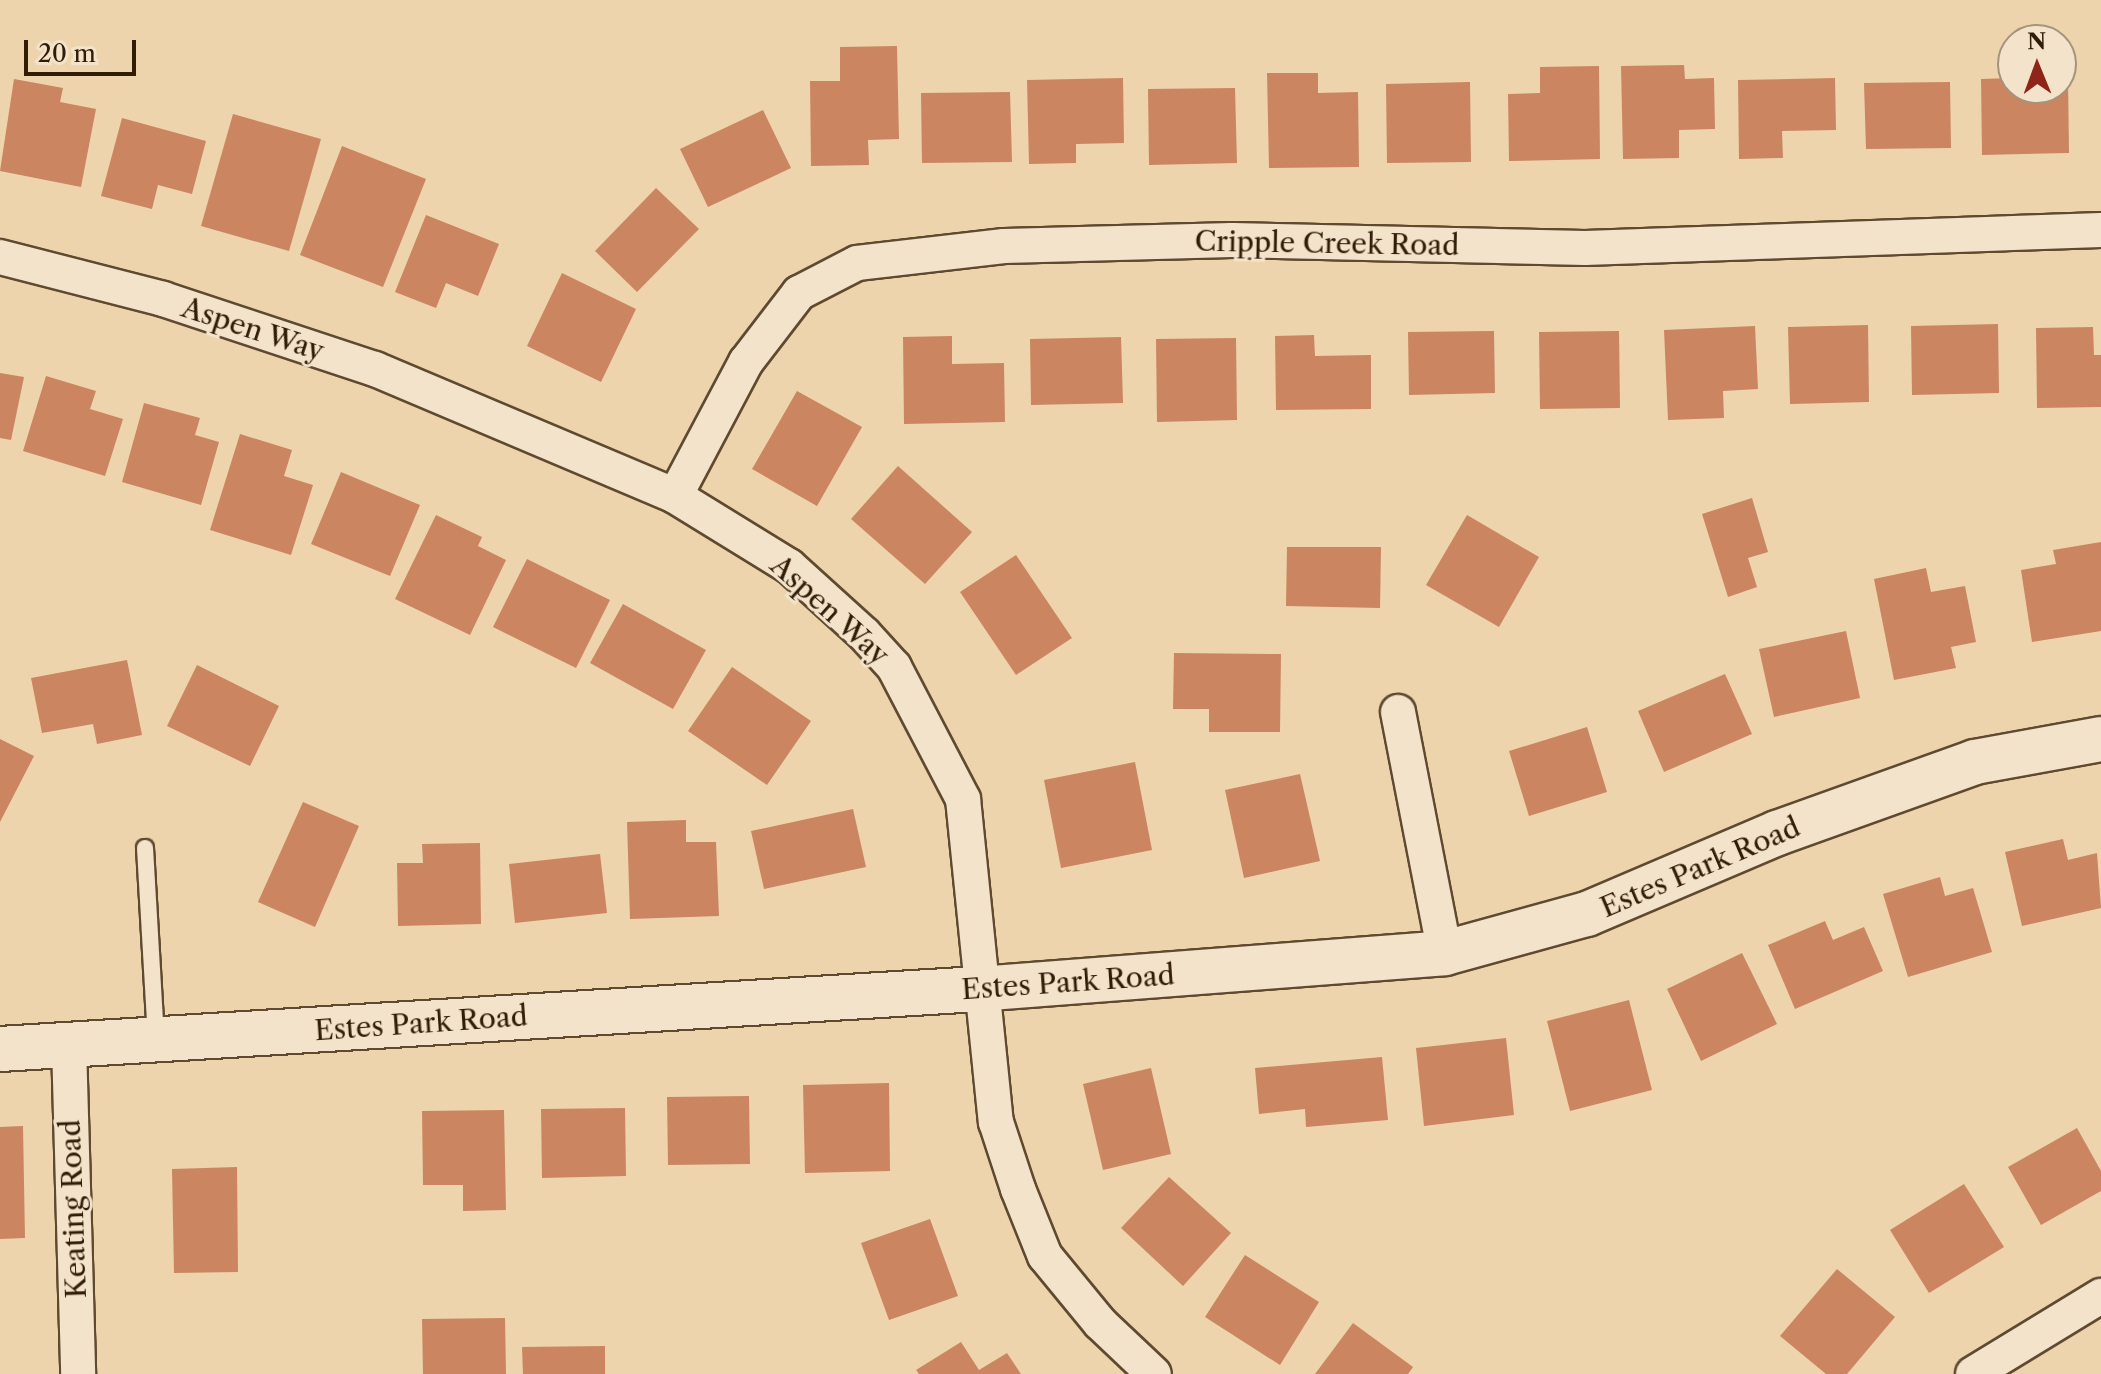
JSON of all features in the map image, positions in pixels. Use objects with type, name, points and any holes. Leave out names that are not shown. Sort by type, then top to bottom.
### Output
[{"type":"street","name":"Cripple Creek Road","points":[[675,496],[746,362],[799,293],[857,263],[1004,246],[1232,240],[1585,248],[2101,230]]},
{"type":"street","name":"Aspen Way","points":[[0,257],[163,299],[375,369],[675,496],[789,566],[894,667],[963,799],[979,989],[996,1122],[1045,1256],[1100,1323],[1154,1374]]},
{"type":"street","points":[[1398,712],[1445,953]]},
{"type":"street","name":"Estes Park Road","points":[[0,1049],[979,989],[1445,953],[1587,914],[1777,833],[1975,762],[2101,739]]},
{"type":"street","name":"Keating Road","points":[[69,1044],[78,1374]]},
{"type":"street","points":[[1973,1374],[2101,1296]]},
{"type":"lane","points":[[145,848],[156,1039]]},
{"type":"building","points":[[897,46],[899,139],[868,140],[869,165],[811,166],[810,81],[840,81],[840,47]]},
{"type":"building","points":[[1684,65],[1685,79],[1714,78],[1715,129],[1679,130],[1679,158],[1623,159],[1621,66]]},
{"type":"building","points":[[1599,66],[1600,159],[1509,161],[1508,94],[1540,93],[1540,67]]},
{"type":"building","points":[[1267,73],[1318,73],[1318,93],[1358,92],[1359,167],[1269,168]]},
{"type":"building","points":[[1123,78],[1124,143],[1076,144],[1076,163],[1029,164],[1027,80]]},
{"type":"building","points":[[1835,78],[1836,130],[1782,131],[1783,158],[1739,159],[1738,80]]},
{"type":"building","points":[[1997,78],[1997,104],[2068,104],[2069,153],[1982,155],[1981,79]]},
{"type":"building","points":[[14,79],[63,88],[60,102],[96,109],[81,187],[0,171]]},
{"type":"building","points":[[1470,82],[1471,162],[1387,163],[1386,84]]},
{"type":"building","points":[[1950,82],[1951,148],[1866,149],[1864,83]]},
{"type":"building","points":[[1235,88],[1237,163],[1149,165],[1148,89]]},
{"type":"building","points":[[1010,92],[1012,162],[922,163],[921,93]]},
{"type":"building","points":[[763,110],[791,168],[708,207],[680,149]]},
{"type":"building","points":[[233,114],[321,139],[289,251],[201,226]]},
{"type":"building","points":[[122,118],[206,141],[192,194],[158,185],[152,209],[101,196]]},
{"type":"building","points":[[342,146],[426,179],[383,287],[300,255]]},
{"type":"building","points":[[656,188],[699,229],[637,292],[595,251]]},
{"type":"building","points":[[426,215],[499,244],[478,296],[446,283],[436,308],[395,292]]},
{"type":"building","points":[[562,273],[636,309],[601,382],[527,346]]},
{"type":"building","points":[[1998,324],[1999,393],[1912,395],[1911,326]]},
{"type":"building","points":[[1868,325],[1869,402],[1790,404],[1788,327]]},
{"type":"building","points":[[1755,326],[1758,389],[1723,391],[1724,418],[1668,420],[1664,330]]},
{"type":"building","points":[[2093,327],[2094,355],[2101,355],[2101,407],[2037,408],[2036,328]]},
{"type":"building","points":[[1494,331],[1495,393],[1409,395],[1408,332]]},
{"type":"building","points":[[1619,331],[1620,408],[1540,409],[1539,332]]},
{"type":"building","points":[[1314,335],[1315,356],[1371,355],[1371,409],[1276,410],[1275,336]]},
{"type":"building","points":[[952,336],[952,364],[1004,363],[1005,422],[904,424],[903,337]]},
{"type":"building","points":[[1121,337],[1123,403],[1031,405],[1030,339]]},
{"type":"building","points":[[1236,338],[1237,420],[1157,422],[1156,339]]},
{"type":"building","points":[[0,373],[24,377],[11,440],[0,438]]},
{"type":"building","points":[[46,376],[96,391],[90,409],[123,419],[105,476],[23,451]]},
{"type":"building","points":[[797,391],[862,427],[817,506],[752,469]]},
{"type":"building","points":[[144,403],[200,418],[195,435],[219,442],[201,505],[122,482]]},
{"type":"building","points":[[240,434],[292,450],[284,476],[313,485],[291,555],[210,530]]},
{"type":"building","points":[[898,466],[972,532],[925,584],[851,519]]},
{"type":"building","points":[[341,472],[420,505],[390,576],[311,544]]},
{"type":"building","points":[[1752,498],[1768,552],[1748,558],[1757,587],[1728,597],[1702,514]]},
{"type":"building","points":[[436,515],[482,537],[478,546],[506,560],[470,635],[395,599]]},
{"type":"building","points":[[1467,515],[1539,557],[1499,627],[1426,585]]},
{"type":"building","points":[[2101,542],[2101,631],[2032,642],[2021,570],[2056,564],[2053,550]]},
{"type":"building","points":[[1287,547],[1381,547],[1380,608],[1286,606]]},
{"type":"building","points":[[1016,555],[1072,638],[1016,675],[960,592]]},
{"type":"building","points":[[527,559],[610,600],[576,668],[493,627]]},
{"type":"building","points":[[1926,568],[1931,592],[1965,586],[1976,642],[1951,647],[1956,668],[1894,680],[1874,579]]},
{"type":"building","points":[[623,604],[706,650],[673,709],[590,663]]},
{"type":"building","points":[[1846,631],[1860,698],[1774,717],[1759,649]]},
{"type":"building","points":[[1174,653],[1281,654],[1280,732],[1209,732],[1209,709],[1173,709]]},
{"type":"building","points":[[127,660],[142,735],[97,744],[93,724],[42,733],[31,678]]},
{"type":"building","points":[[197,665],[279,706],[250,766],[167,726]]},
{"type":"building","points":[[732,667],[811,721],[767,785],[688,731]]},
{"type":"building","points":[[1725,674],[1752,734],[1664,772],[1638,711]]},
{"type":"building","points":[[1587,727],[1607,792],[1529,816],[1509,751]]},
{"type":"building","points":[[0,739],[34,756],[0,822]]},
{"type":"building","points":[[1135,762],[1152,850],[1061,868],[1044,780]]},
{"type":"building","points":[[1300,774],[1320,861],[1244,878],[1225,790]]},
{"type":"building","points":[[303,802],[359,826],[315,927],[258,902]]},
{"type":"building","points":[[853,809],[866,867],[764,889],[751,831]]},
{"type":"building","points":[[686,820],[686,842],[716,842],[719,916],[630,919],[627,822]]},
{"type":"building","points":[[2063,839],[2068,860],[2097,853],[2101,908],[2022,926],[2005,852]]},
{"type":"building","points":[[480,843],[481,924],[398,926],[397,863],[423,863],[422,844]]},
{"type":"building","points":[[600,854],[607,913],[515,923],[509,864]]},
{"type":"building","points":[[1940,877],[1945,896],[1973,888],[1992,952],[1908,977],[1883,894]]},
{"type":"building","points":[[1825,921],[1833,940],[1864,927],[1883,971],[1795,1009],[1768,945]]},
{"type":"building","points":[[1742,953],[1777,1024],[1701,1061],[1667,989]]},
{"type":"building","points":[[1629,1000],[1652,1090],[1570,1111],[1547,1021]]},
{"type":"building","points":[[1506,1038],[1514,1115],[1424,1126],[1416,1048]]},
{"type":"building","points":[[1382,1057],[1388,1120],[1306,1127],[1305,1109],[1259,1114],[1255,1068]]},
{"type":"building","points":[[1151,1068],[1171,1154],[1103,1170],[1083,1084]]},
{"type":"building","points":[[889,1083],[890,1171],[805,1173],[803,1085]]},
{"type":"building","points":[[749,1096],[750,1164],[668,1165],[667,1097]]},
{"type":"building","points":[[625,1108],[626,1176],[542,1178],[541,1109]]},
{"type":"building","points":[[504,1110],[506,1210],[463,1211],[463,1185],[423,1185],[422,1111]]},
{"type":"building","points":[[23,1126],[25,1238],[0,1239],[0,1127]]},
{"type":"building","points":[[2077,1128],[2101,1171],[2101,1191],[2041,1225],[2008,1167]]},
{"type":"building","points":[[237,1167],[238,1272],[174,1273],[172,1169]]},
{"type":"building","points":[[1169,1177],[1231,1233],[1183,1286],[1121,1228]]},
{"type":"building","points":[[1964,1184],[2004,1247],[1929,1293],[1890,1230]]},
{"type":"building","points":[[930,1219],[958,1296],[889,1320],[861,1243]]},
{"type":"building","points":[[1245,1255],[1319,1302],[1280,1365],[1205,1317]]},
{"type":"building","points":[[1837,1269],[1895,1317],[1847,1374],[1826,1374],[1780,1336]]},
{"type":"building","points":[[505,1318],[506,1374],[423,1374],[422,1319]]},
{"type":"building","points":[[1353,1323],[1413,1367],[1408,1374],[1315,1374]]},
{"type":"building","points":[[961,1342],[979,1370],[1007,1353],[1021,1374],[919,1374],[916,1370]]},
{"type":"building","points":[[605,1346],[605,1374],[523,1374],[522,1347]]}]
